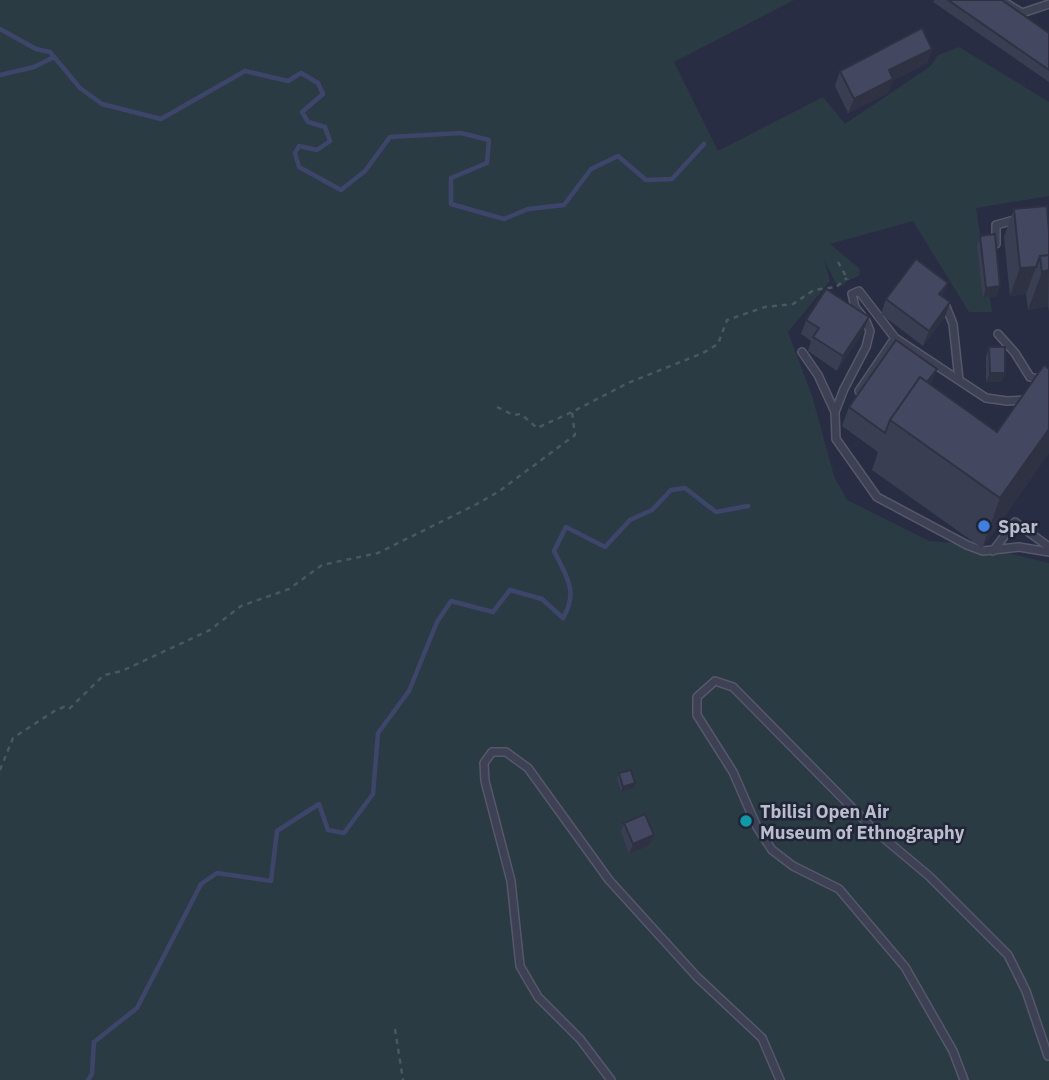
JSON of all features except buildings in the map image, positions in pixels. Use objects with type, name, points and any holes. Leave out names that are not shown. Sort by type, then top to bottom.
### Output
[{"type":"lane","points":[[1001,0],[1022,13],[1049,4]]},
{"type":"lane","points":[[996,244],[996,225],[1022,218]]},
{"type":"lane","points":[[940,290],[953,324],[959,380]]},
{"type":"lane","points":[[835,412],[869,340],[870,331],[866,321],[852,301],[852,294],[859,291],[895,338],[986,398],[1007,401],[1041,399]]},
{"type":"lane","points":[[998,334],[1015,353],[1030,377],[1049,382]]},
{"type":"lane","points":[[859,391],[895,338]]},
{"type":"lane","points":[[802,352],[818,375],[835,412],[836,439],[877,498],[983,551],[1019,547],[1049,552]]},
{"type":"lane","points":[[993,551],[1015,522],[1049,547]]},
{"type":"lane","points":[[964,1080],[953,1051],[905,967],[839,889],[793,866],[772,850],[758,827],[733,772],[697,715],[697,697],[715,681],[733,687],[873,829],[929,876],[1008,955],[1026,991],[1048,1056]]},
{"type":"lane","points":[[611,1080],[580,1039],[538,997],[520,966],[511,881],[485,781],[484,764],[492,752],[506,752],[528,768],[609,880],[697,977],[761,1038],[780,1080]]},
{"type":"path","points":[[838,262],[855,292]]},
{"type":"path","points":[[497,407],[513,415],[522,414],[537,428],[628,383],[703,353],[718,344],[727,320],[765,307],[793,304],[814,289],[836,287],[847,278]]},
{"type":"path","points":[[0,770],[13,738],[55,710],[64,707],[69,709],[104,675],[122,671],[210,631],[241,606],[289,589],[322,565],[378,552],[498,492],[575,435],[572,412]]},
{"type":"path","points":[[396,1029],[403,1080]]},
{"type":"shaded area","points":[[0,0],[794,0],[674,62],[718,151],[823,97],[845,124],[931,66],[938,55],[959,47],[1049,102],[1049,196],[976,208],[992,312],[969,312],[913,221],[830,244],[860,269],[859,276],[846,281],[843,286],[837,285],[824,260],[830,281],[788,332],[812,396],[834,476],[847,500],[929,541],[952,543],[981,555],[1008,553],[1049,563],[1049,1080],[0,1080]]},
{"type":"waterway","points":[[0,29],[36,49],[50,52],[80,88],[102,104],[161,119],[245,71],[288,81],[301,73],[318,83],[323,94],[302,112],[308,122],[325,127],[330,141],[317,150],[299,146],[295,153],[299,167],[341,190],[365,171],[390,137],[461,133],[489,140],[487,163],[451,178],[451,204],[504,219],[528,209],[564,205],[591,169],[618,156],[646,180],[672,179],[704,144]]},
{"type":"waterway","points":[[0,75],[34,67],[54,57]]},
{"type":"waterway","points":[[88,1080],[92,1074],[94,1042],[137,1008],[201,884],[217,873],[271,881],[277,831],[319,804],[328,830],[344,833],[373,794],[378,733],[409,691],[437,622],[451,601],[493,612],[510,590],[542,599],[563,618],[570,600],[569,584],[554,551],[566,527],[605,547],[630,520],[652,510],[671,490],[685,488],[716,512],[748,506]]},
{"type":"place","name":"Spar","points":[[984,526]]},
{"type":"place","name":"Tbilisi Open Air Museum of Ethnography","points":[[746,821]]}]
